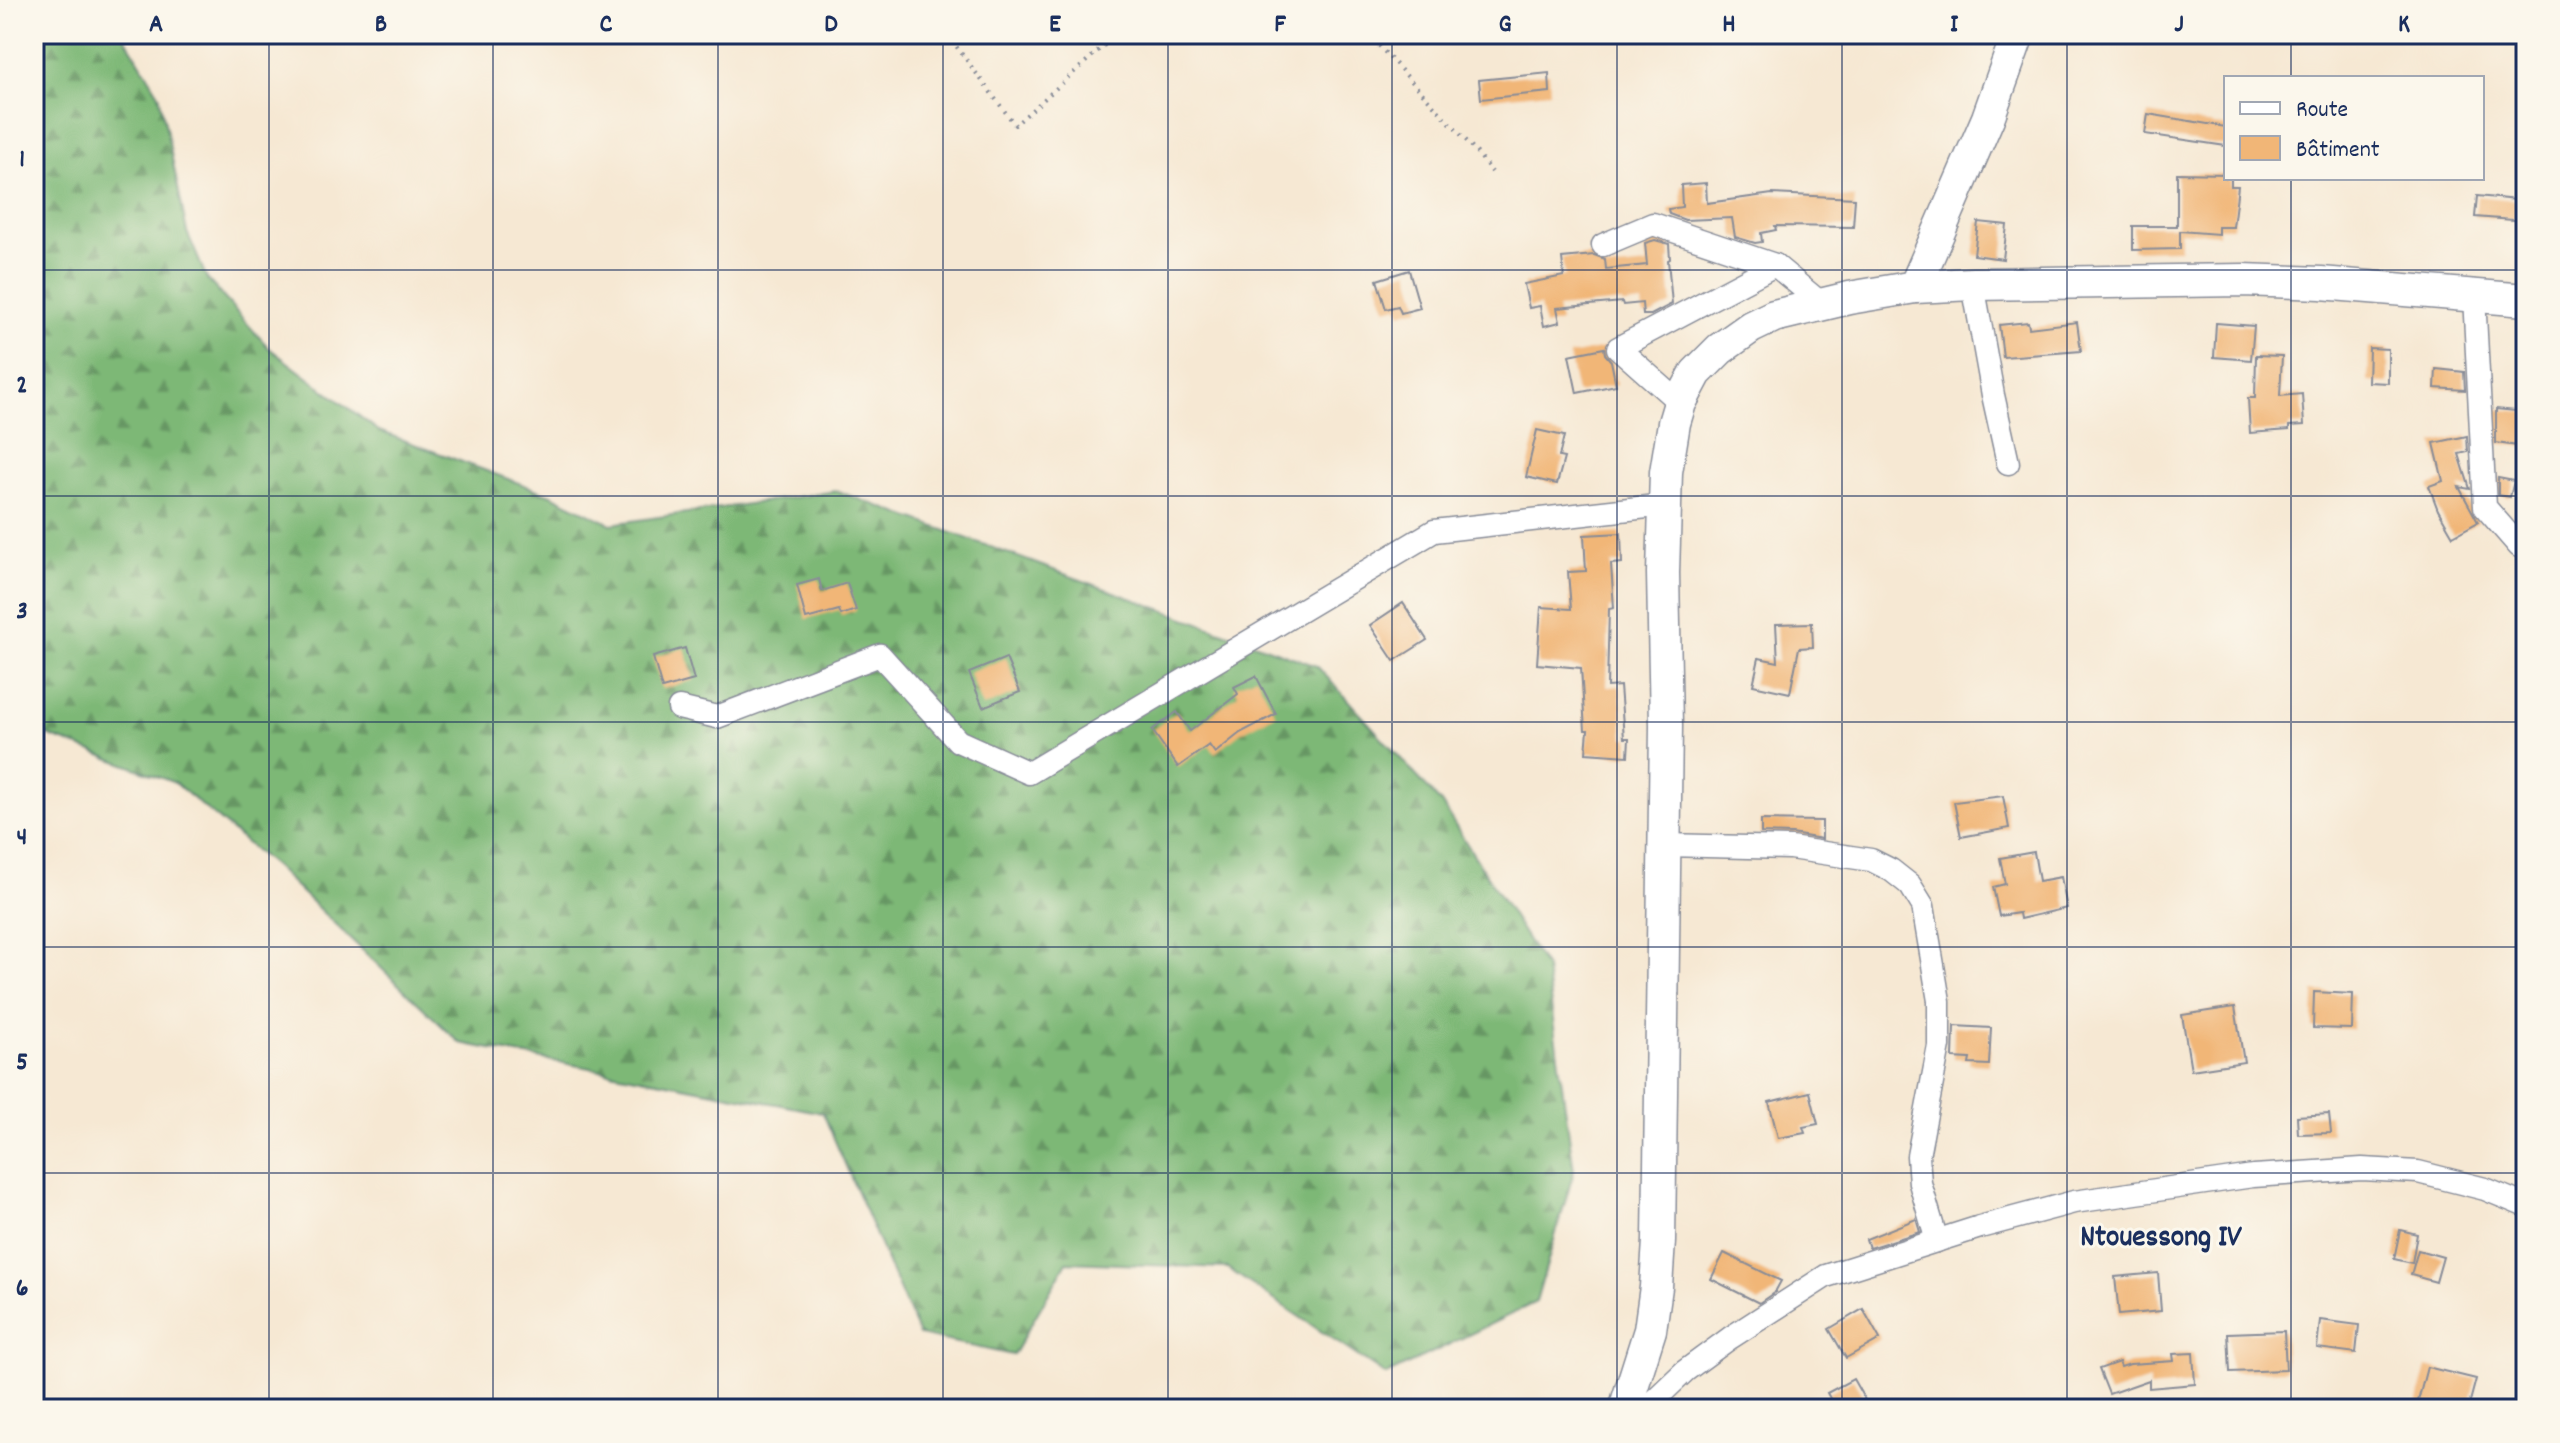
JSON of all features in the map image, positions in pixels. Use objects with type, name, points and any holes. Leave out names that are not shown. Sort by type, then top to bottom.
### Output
[{"type":"street","points":[[1915,287],[1988,118],[2018,34]]},
{"type":"street","points":[[1603,245],[1653,224],[1775,265],[1822,304]]},
{"type":"street","points":[[1680,403],[1618,348],[1775,265]]},
{"type":"street","points":[[1625,1409],[1650,1330],[1657,1272],[1665,845],[1666,472],[1680,403],[1696,373],[1720,349],[1751,327],[1774,316],[1915,287],[2243,280],[2526,300]]},
{"type":"street","points":[[1973,284],[2008,463]]},
{"type":"street","points":[[2474,296],[2485,507],[2519,546]]},
{"type":"street","points":[[679,708],[717,717],[880,655],[958,741],[1029,773],[1434,531],[1665,505]]},
{"type":"street","points":[[1665,845],[1790,848],[1871,860],[1910,885],[1923,906],[1939,1001],[1939,1046],[1918,1156],[1918,1171],[1937,1241]]},
{"type":"street","points":[[1645,1409],[1685,1371],[1826,1276],[1980,1227],[2074,1202],[2253,1176],[2362,1169],[2418,1172],[2485,1189],[2526,1206]]},
{"type":"path","points":[[947,34],[1015,125],[1117,34]]},
{"type":"path","points":[[1368,34],[1492,172]]},
{"type":"green space","points":[[34,34],[123,34],[159,94],[187,232],[207,279],[269,348],[379,431],[551,495],[611,524],[837,491],[1317,666],[1441,803],[1546,969],[1574,1171],[1536,1302],[1386,1375],[1227,1268],[1067,1262],[1013,1355],[919,1335],[823,1113],[460,1043],[275,867],[175,783],[34,730]]},
{"type":"building","points":[[1549,73],[1550,92],[1481,99],[1479,80]]},
{"type":"building","points":[[2148,114],[2224,127],[2224,146],[2145,134]]},
{"type":"building","points":[[2177,173],[2224,174],[2224,180],[2231,180],[2231,186],[2238,186],[2233,227],[2218,227],[2218,234],[2180,231],[2180,249],[2133,250],[2133,226],[2177,226]]},
{"type":"building","points":[[1706,183],[1707,203],[1772,194],[1855,198],[1853,227],[1775,226],[1776,230],[1761,233],[1762,242],[1755,243],[1735,237],[1732,218],[1685,220],[1669,214],[1668,209],[1682,207],[1681,185]]},
{"type":"building","points":[[2477,196],[2526,201],[2526,221],[2475,217]]},
{"type":"building","points":[[1978,222],[2007,225],[2003,259],[1974,255]]},
{"type":"building","points":[[1655,240],[1669,244],[1672,304],[1651,315],[1643,315],[1642,303],[1557,308],[1560,322],[1544,326],[1540,306],[1529,308],[1524,284],[1564,276],[1562,258],[1594,255],[1605,259],[1606,269],[1647,265],[1645,243]]},
{"type":"building","points":[[1409,270],[1420,308],[1401,313],[1398,306],[1386,309],[1377,280]]},
{"type":"building","points":[[2028,322],[2029,328],[2077,322],[2081,351],[2003,357],[1999,325]]},
{"type":"building","points":[[2216,323],[2254,326],[2251,360],[2214,357]]},
{"type":"building","points":[[1604,348],[1611,361],[1616,385],[1577,393],[1569,355]]},
{"type":"building","points":[[2369,348],[2388,349],[2388,383],[2368,382]]},
{"type":"building","points":[[2256,355],[2282,356],[2280,396],[2302,394],[2304,425],[2289,426],[2289,430],[2250,433],[2248,398],[2255,398]]},
{"type":"building","points":[[2436,369],[2464,372],[2465,390],[2435,388]]},
{"type":"building","points":[[2496,409],[2526,412],[2526,447],[2496,443]]},
{"type":"building","points":[[1537,430],[1564,436],[1559,457],[1564,458],[1557,484],[1526,477]]},
{"type":"building","points":[[2467,436],[2468,452],[2459,454],[2470,489],[2459,487],[2478,522],[2453,536],[2429,486],[2443,481],[2434,443]]},
{"type":"building","points":[[2498,478],[2514,481],[2510,497],[2498,495]]},
{"type":"building","points":[[1621,533],[1622,563],[1611,564],[1614,608],[1609,609],[1607,687],[1620,686],[1624,738],[1629,738],[1628,756],[1586,753],[1588,730],[1585,730],[1581,668],[1537,664],[1541,607],[1571,609],[1568,572],[1586,571],[1584,535]]},
{"type":"building","points":[[819,579],[822,591],[847,583],[856,610],[841,615],[839,610],[806,619],[797,585]]},
{"type":"building","points":[[1403,603],[1427,640],[1394,661],[1370,625]]},
{"type":"building","points":[[1812,623],[1813,647],[1799,648],[1790,693],[1753,685],[1759,658],[1778,662],[1776,624]]},
{"type":"building","points":[[685,648],[694,680],[662,689],[653,657]]},
{"type":"building","points":[[1006,658],[1020,692],[983,707],[969,673]]},
{"type":"building","points":[[1256,676],[1276,714],[1240,733],[1215,753],[1209,745],[1178,767],[1152,730],[1177,712],[1190,731],[1238,694],[1234,687]]},
{"type":"building","points":[[2003,796],[2009,828],[1961,837],[1954,802]]},
{"type":"building","points":[[1761,820],[1822,821],[1822,839],[1761,833]]},
{"type":"building","points":[[2034,852],[2039,881],[2061,877],[2067,908],[2020,919],[2019,913],[1999,916],[1993,887],[2005,884],[2000,858]]},
{"type":"building","points":[[2314,992],[2353,994],[2352,1029],[2313,1028]]},
{"type":"building","points":[[2235,1007],[2244,1062],[2191,1070],[2182,1015]]},
{"type":"building","points":[[1954,1026],[1991,1028],[1989,1065],[1969,1064],[1970,1059],[1953,1058]]},
{"type":"building","points":[[1810,1092],[1818,1124],[1803,1127],[1805,1133],[1778,1138],[1769,1102]]},
{"type":"building","points":[[2329,1114],[2331,1133],[2298,1134],[2297,1116]]},
{"type":"building","points":[[1916,1219],[1920,1232],[1869,1248],[1866,1239]]},
{"type":"building","points":[[2400,1230],[2417,1234],[2412,1263],[2394,1259]]},
{"type":"building","points":[[2418,1250],[2443,1257],[2436,1282],[2411,1275]]},
{"type":"building","points":[[1724,1253],[1781,1281],[1775,1292],[1759,1303],[1711,1279]]},
{"type":"building","points":[[2158,1273],[2161,1311],[2119,1315],[2115,1277]]},
{"type":"building","points":[[1863,1309],[1880,1339],[1846,1358],[1829,1329]]},
{"type":"building","points":[[2320,1320],[2359,1325],[2356,1353],[2317,1348]]},
{"type":"building","points":[[2284,1331],[2286,1370],[2230,1372],[2228,1333]]},
{"type":"building","points":[[2193,1353],[2195,1384],[2149,1388],[2149,1380],[2109,1394],[2099,1369],[2119,1362],[2121,1367],[2174,1361],[2173,1354]]},
{"type":"building","points":[[2427,1367],[2476,1379],[2468,1409],[2416,1409]]},
{"type":"building","points":[[1853,1379],[1870,1409],[1836,1409],[1827,1393]]},
{"type":"district","name":"Ntouessong IV","points":[[2161,1235]]}]
